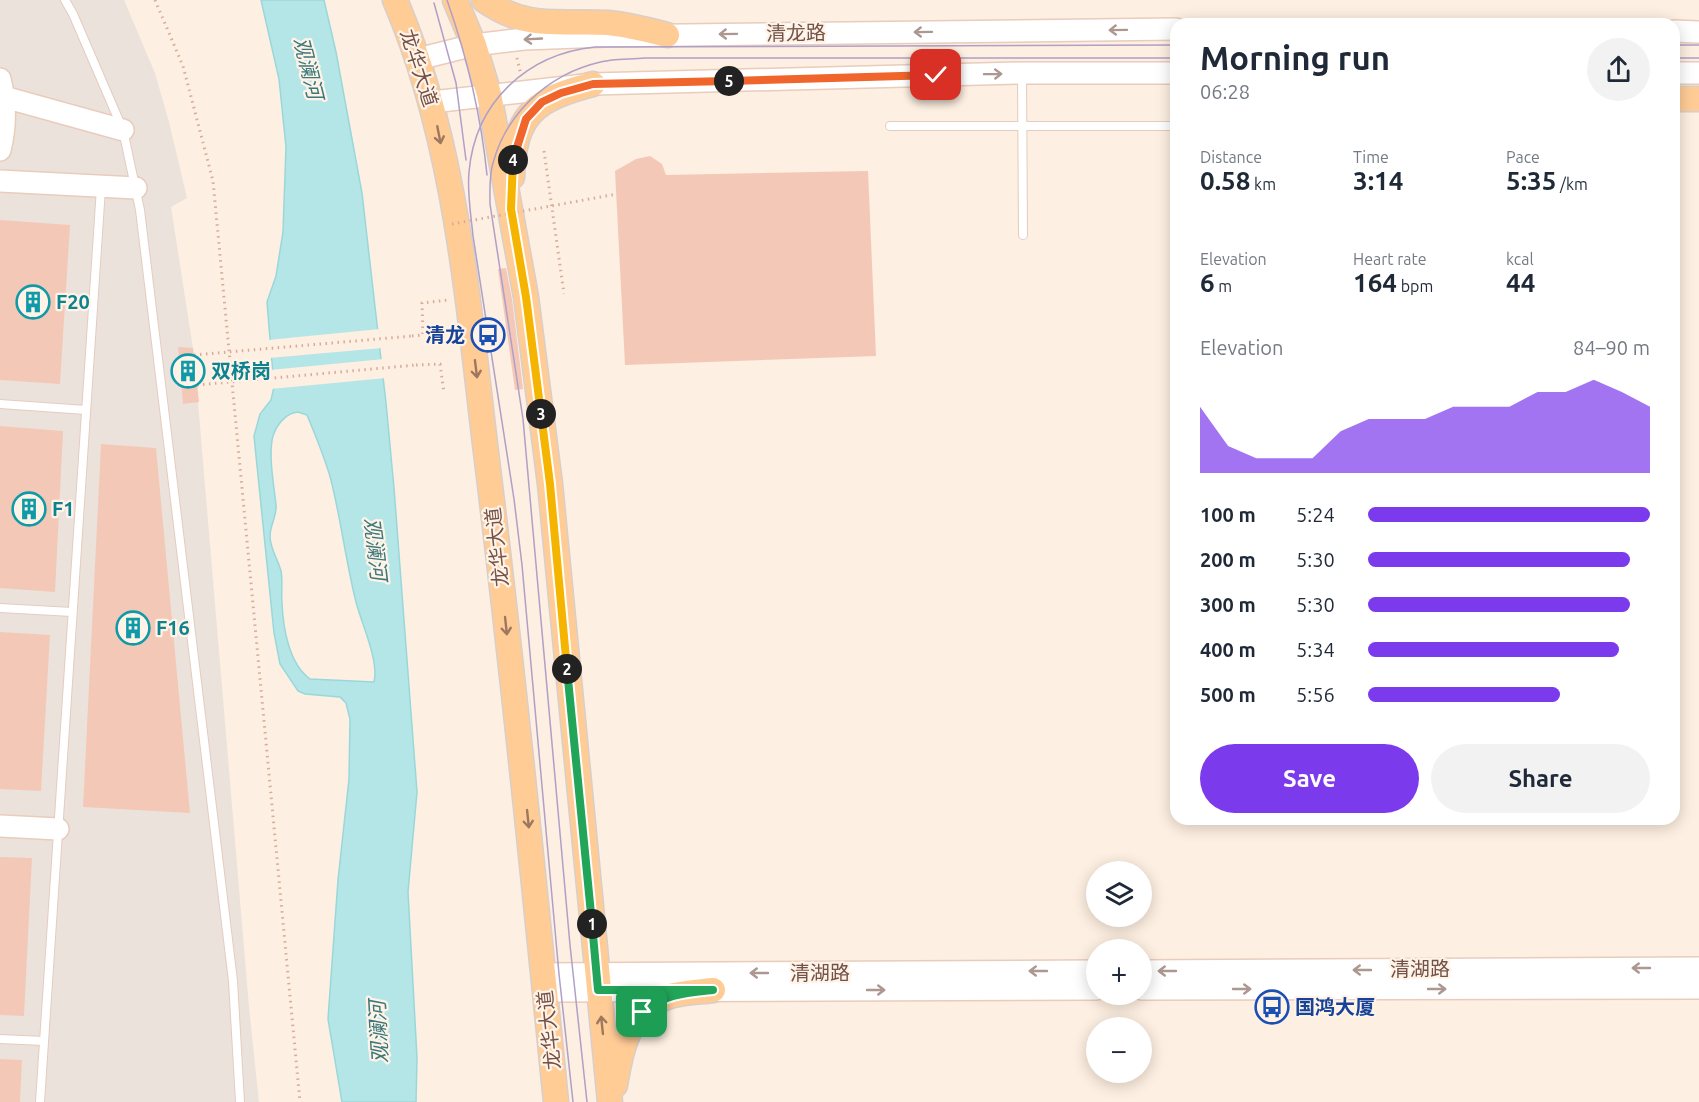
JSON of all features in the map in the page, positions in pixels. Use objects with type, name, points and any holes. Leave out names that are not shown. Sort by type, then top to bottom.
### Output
[{"type":"main road","name":"龙华大道","points":[[395,0],[432,102],[452,197],[470,317],[525,796],[556,1102]]},
{"type":"main road","points":[[455,0],[474,45],[489,94],[526,297],[550,484],[597,982],[611,1102]]},
{"type":"main road","points":[[484,0],[509,14],[536,22],[624,25],[667,35]]},
{"type":"main road","points":[[511,209],[512,164],[526,119],[542,102],[551,97],[593,84]]},
{"type":"main road","points":[[1680,99],[1699,99]]},
{"type":"main road","points":[[611,1102],[625,1040],[633,1023],[642,1012],[668,997],[713,990]]},
{"type":"street","name":"清龙路","points":[[418,59],[474,45],[524,39],[667,35],[1170,29]]},
{"type":"street","points":[[1680,31],[1699,32]]},
{"type":"street","points":[[432,102],[593,84],[1022,73],[1170,73]]},
{"type":"street","points":[[1680,73],[1699,73]]},
{"type":"street","points":[[0,150],[4,131],[2,88],[123,130]]},
{"type":"street","points":[[0,181],[136,188]]},
{"type":"street","points":[[0,826],[58,829]]},
{"type":"street","name":"清湖路","points":[[1152,971],[1699,968]]},
{"type":"street","name":"清湖路","points":[[544,982],[1086,971]]},
{"type":"street","name":"清湖路","points":[[597,982],[713,990],[1086,989]]},
{"type":"street","name":"清湖路","points":[[1152,989],[1699,988]]},
{"type":"lane","points":[[65,0],[123,130],[142,221],[233,981],[240,1102]]},
{"type":"lane","points":[[1022,73],[1023,235]]},
{"type":"lane","points":[[890,126],[1170,126]]},
{"type":"lane","points":[[40,1102],[101,186]]},
{"type":"lane","points":[[0,404],[86,410]]},
{"type":"lane","points":[[0,608],[72,612]]},
{"type":"lane","points":[[0,1039],[44,1041]]},
{"type":"path","points":[[155,0],[183,66],[213,181],[300,1102]]},
{"type":"path","points":[[544,151],[564,294]]},
{"type":"path","points":[[452,224],[616,194]]},
{"type":"path","points":[[194,355],[423,335],[422,303],[450,299]]},
{"type":"path","points":[[197,385],[440,364],[444,393]]},
{"type":"shaded area","points":[[0,0],[124,0],[155,73],[187,198],[171,207],[194,355],[259,1102],[0,1102]]},
{"type":"water","name":"观澜河","points":[[261,0],[324,0],[362,193],[394,488],[417,792],[408,892],[417,1058],[416,1102],[342,1102],[328,1019],[338,880],[349,779],[350,719],[346,703],[340,697],[305,694],[298,691],[280,664],[274,633],[254,436],[260,414],[271,400],[274,387],[267,302],[276,276],[283,232],[286,147],[279,79]],"holes":[[[298,412],[307,415],[331,480],[356,602],[372,653],[374,682],[310,679],[297,664],[288,645],[283,613],[281,571],[270,541],[276,509],[271,461],[272,443],[273,436],[282,420]]]},
{"type":"pier","points":[[380,329],[382,348],[269,358],[268,340]]},
{"type":"pier","points":[[384,359],[386,378],[271,389],[270,370]]},
{"type":"building","points":[[650,156],[662,164],[666,175],[868,171],[876,356],[625,365],[615,171],[636,159]]},
{"type":"building","name":"F20","points":[[0,220],[70,225],[60,384],[0,380]]},
{"type":"building","points":[[506,268],[523,389],[515,390],[498,269]]},
{"type":"building","name":"双桥岗","points":[[178,347],[193,348],[199,402],[183,404]]},
{"type":"building","name":"F1","points":[[0,426],[63,431],[55,592],[0,588]]},
{"type":"building","name":"F16","points":[[101,444],[156,448],[190,813],[83,807]]},
{"type":"building","points":[[0,632],[50,635],[41,791],[0,789]]},
{"type":"building","points":[[0,857],[32,858],[24,1016],[0,1015]]},
{"type":"building","points":[[0,1059],[22,1060],[20,1102],[0,1102]]},
{"type":"tram line","points":[[447,0],[472,86],[487,175]]},
{"type":"tram line","points":[[434,3],[456,83],[466,160]]},
{"type":"tram line","points":[[573,1102],[559,974],[522,565],[469,204],[469,172],[473,147],[482,124],[494,104],[509,86],[527,71],[547,60],[595,47],[1170,45]]},
{"type":"tram line","points":[[1680,45],[1699,45]]},
{"type":"tram line","points":[[587,1102],[570,945],[523,419],[490,204],[492,168],[500,143],[510,125],[522,108],[554,82],[591,64],[612,60],[645,58],[1170,58]]},
{"type":"tram line","points":[[1680,58],[1699,58]]},
{"type":"place","name":"F20","points":[[33,302]]},
{"type":"place","name":"清龙","points":[[488,335]]},
{"type":"place","name":"双桥岗","points":[[188,371]]},
{"type":"place","name":"F1","points":[[29,509]]},
{"type":"place","name":"F16","points":[[133,628]]},
{"type":"place","name":"国鸿大厦","points":[[1272,1007]]},
{"type":"route","points":[[642,1012],[656,1002],[677,994],[713,990],[598,990],[550,484],[526,297],[511,209],[512,164],[515,149],[526,119],[542,102],[561,93],[593,84],[936,75]]}]
